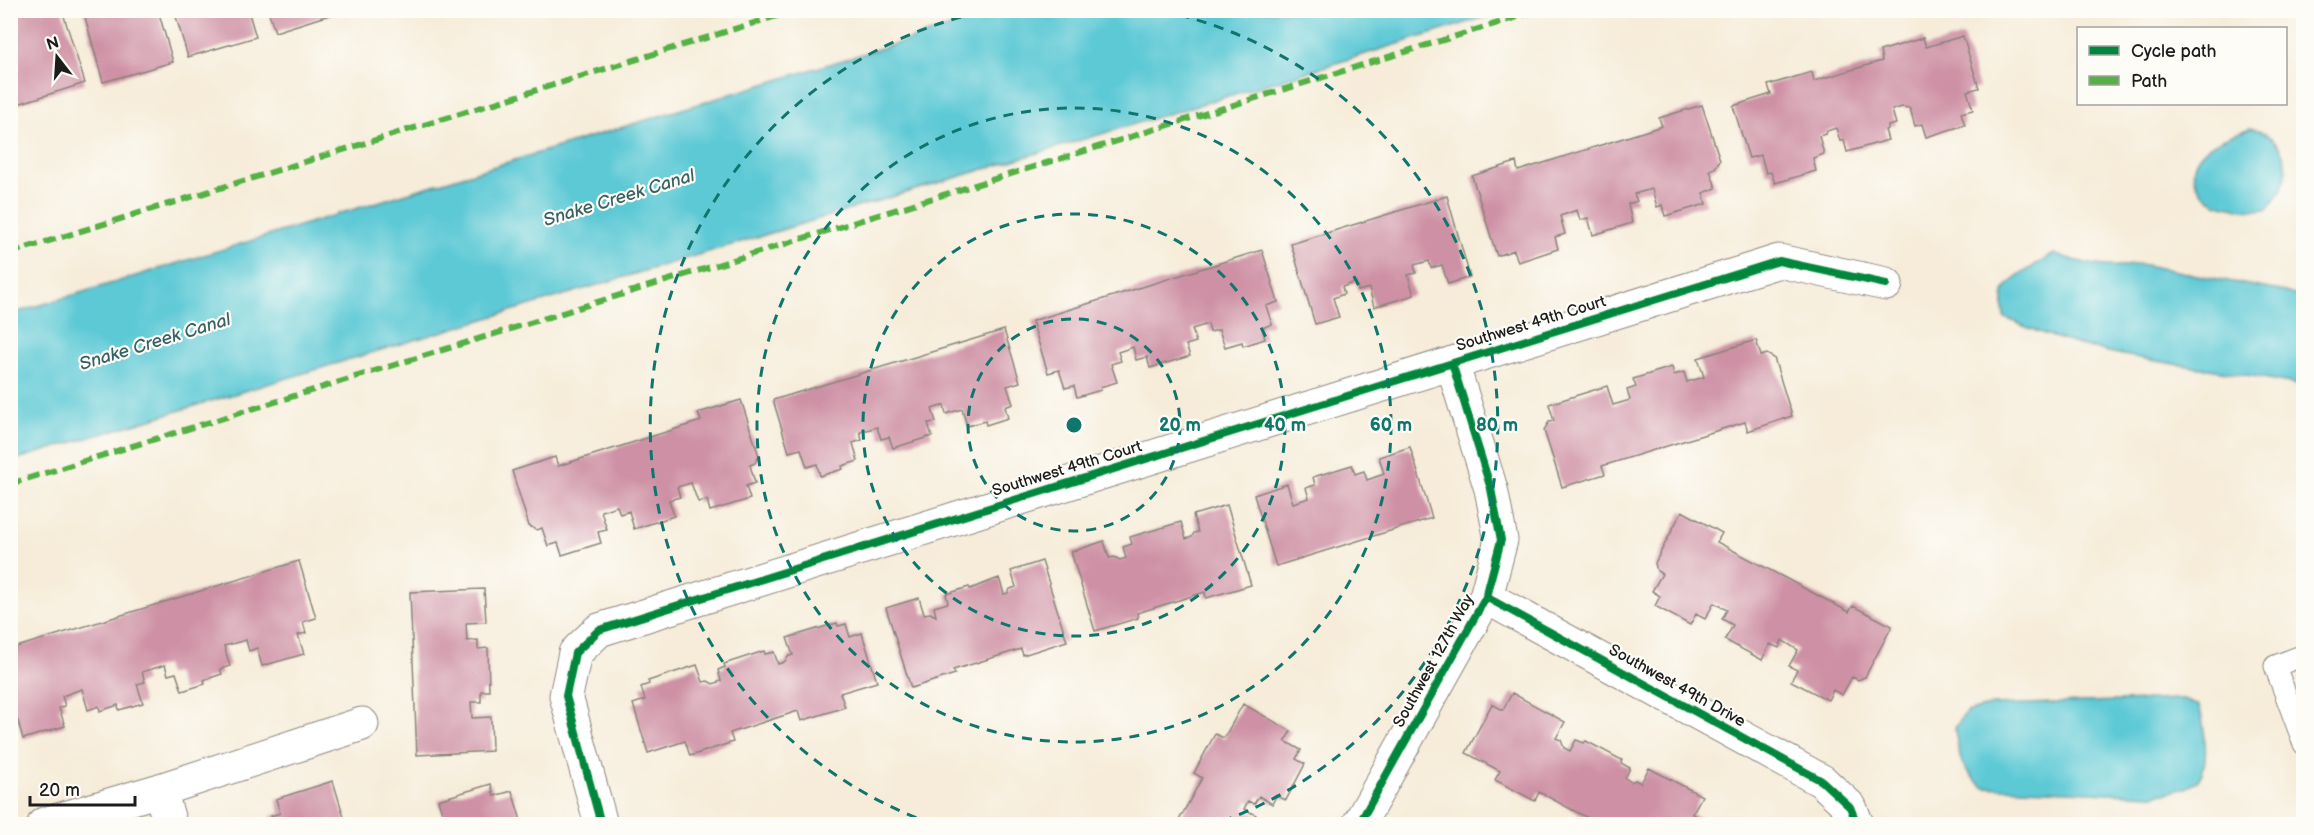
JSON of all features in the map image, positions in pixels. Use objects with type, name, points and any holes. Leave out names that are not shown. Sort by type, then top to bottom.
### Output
[{"type":"street","name":"Southwest 49th Court","points":[[601,825],[566,696],[574,653],[599,630],[1779,261],[1886,284]]},
{"type":"street","name":"Southwest 127th Way","points":[[1359,825],[1486,597],[1501,540],[1491,489],[1452,363]]},
{"type":"street","name":"Southwest 49th Drive","points":[[1486,597],[1822,781],[1853,816]]},
{"type":"street","points":[[45,825],[362,724]]},
{"type":"street","points":[[160,790],[170,825]]},
{"type":"lane","points":[[2304,655],[2275,666],[2304,744]]},
{"type":"water","name":"Snake Creek Canal","points":[[1003,11],[1505,11],[11,461],[11,314]]},
{"type":"water","points":[[2250,128],[2269,136],[2276,143],[2285,160],[2285,180],[2277,198],[2267,209],[2244,209],[2210,200],[2198,186],[2194,176],[2196,161],[2206,149],[2224,138]]},
{"type":"water","points":[[2054,254],[2096,265],[2140,264],[2285,292],[2303,298],[2303,386],[2113,353],[2039,332],[2004,317],[2003,295],[2009,284]]},
{"type":"water","points":[[2183,699],[2199,705],[2205,754],[2202,773],[2198,780],[2189,787],[2177,790],[2153,795],[1983,787],[1969,774],[1959,755],[1955,728],[1966,712],[1992,705]]},
{"type":"building","points":[[10,10],[62,10],[85,83],[18,104],[10,80]]},
{"type":"building","points":[[83,10],[158,10],[173,62],[103,82]]},
{"type":"building","points":[[174,10],[248,10],[256,37],[188,57]]},
{"type":"building","points":[[268,10],[342,10],[342,11],[275,32]]},
{"type":"building","points":[[1963,36],[1979,88],[1967,91],[1973,110],[1961,113],[1965,125],[1926,137],[1922,124],[1915,126],[1910,108],[1902,107],[1892,110],[1896,124],[1888,126],[1885,130],[1888,140],[1847,152],[1844,140],[1840,141],[1836,128],[1827,131],[1826,134],[1819,136],[1824,154],[1813,158],[1816,171],[1775,183],[1771,172],[1766,173],[1761,155],[1749,158],[1733,106],[1771,94],[1768,85],[1812,72],[1814,81],[1882,61],[1880,51],[1923,38],[1926,47]]},
{"type":"building","points":[[1702,105],[1720,160],[1715,168],[1710,170],[1716,188],[1703,193],[1706,204],[1665,216],[1662,205],[1657,207],[1652,189],[1634,194],[1637,201],[1628,204],[1632,223],[1593,235],[1588,218],[1580,220],[1577,210],[1560,216],[1565,234],[1555,237],[1558,249],[1518,262],[1514,250],[1497,256],[1472,176],[1516,162],[1518,171],[1662,126],[1659,118]]},
{"type":"building","points":[[1447,196],[1470,277],[1448,284],[1442,265],[1431,268],[1429,261],[1414,265],[1416,273],[1408,275],[1414,295],[1374,307],[1369,288],[1358,291],[1356,282],[1342,287],[1344,294],[1333,298],[1339,317],[1315,324],[1291,244]]},
{"type":"building","points":[[1262,250],[1278,302],[1266,306],[1272,324],[1262,328],[1265,339],[1243,346],[1242,342],[1225,347],[1219,330],[1210,332],[1208,324],[1192,329],[1196,342],[1186,345],[1190,356],[1150,368],[1147,357],[1136,360],[1133,347],[1118,352],[1121,361],[1111,364],[1117,382],[1100,387],[1101,390],[1077,397],[1074,386],[1065,388],[1059,370],[1048,373],[1032,321]]},
{"type":"building","points":[[1004,330],[1020,382],[1007,386],[1013,404],[1005,407],[1008,418],[986,425],[985,421],[967,426],[962,409],[946,414],[944,405],[932,409],[936,422],[928,423],[932,436],[893,448],[889,437],[881,439],[877,427],[860,432],[862,440],[853,443],[858,461],[842,466],[843,469],[820,476],[817,464],[807,467],[801,449],[789,452],[773,400]]},
{"type":"building","points":[[1756,340],[1761,356],[1767,354],[1774,358],[1792,416],[1748,431],[1745,422],[1602,466],[1605,474],[1562,487],[1544,430],[1549,422],[1554,421],[1549,404],[1607,386],[1613,405],[1630,400],[1627,390],[1636,387],[1633,379],[1672,367],[1674,375],[1684,372],[1687,382],[1704,377],[1698,358]]},
{"type":"building","points":[[741,400],[759,456],[755,463],[750,465],[755,483],[746,486],[750,499],[710,511],[707,500],[698,502],[691,483],[677,487],[680,497],[669,500],[674,516],[634,529],[629,511],[620,514],[617,506],[601,511],[607,530],[598,532],[601,543],[562,555],[558,543],[548,546],[542,528],[537,530],[529,526],[512,471],[555,457],[558,466],[701,421],[698,413]]},
{"type":"building","points":[[1410,447],[1432,518],[1276,566],[1254,495],[1287,484],[1293,503],[1309,498],[1306,488],[1315,485],[1313,477],[1352,465],[1355,474],[1364,471],[1367,480],[1384,474],[1379,457]]},
{"type":"building","points":[[1227,505],[1251,585],[1206,598],[1205,592],[1137,613],[1138,618],[1095,631],[1071,552],[1104,541],[1109,558],[1114,557],[1120,560],[1126,558],[1123,547],[1132,544],[1130,537],[1181,522],[1186,539],[1198,532],[1193,515]]},
{"type":"building","points":[[1682,511],[1722,533],[1717,542],[1849,612],[1853,606],[1892,626],[1865,677],[1858,680],[1852,677],[1842,695],[1833,690],[1828,700],[1791,681],[1797,670],[1789,666],[1798,650],[1782,640],[1779,648],[1770,644],[1762,660],[1725,640],[1733,625],[1722,619],[1727,610],[1714,603],[1705,619],[1696,614],[1690,625],[1655,606],[1660,596],[1652,591],[1662,574],[1657,571],[1655,563]]},
{"type":"building","points":[[299,561],[316,618],[303,622],[306,633],[298,635],[304,654],[262,666],[257,648],[249,651],[246,640],[224,646],[230,666],[220,669],[222,674],[204,680],[205,684],[182,691],[176,673],[168,675],[165,665],[142,672],[145,682],[137,684],[143,703],[119,710],[118,705],[100,711],[99,706],[88,710],[82,689],[62,696],[65,706],[59,708],[65,726],[23,739],[18,721],[10,723],[10,649]]},
{"type":"building","points":[[1042,561],[1067,641],[1023,655],[1021,649],[953,670],[955,674],[911,688],[886,608],[919,598],[924,614],[930,613],[936,616],[934,607],[948,603],[946,594],[969,587],[970,589],[999,578],[1004,594],[1008,593],[1010,589],[1016,587],[1011,571]]},
{"type":"building","points":[[484,589],[486,622],[466,623],[467,641],[478,640],[478,649],[488,648],[489,691],[481,691],[481,702],[471,702],[472,718],[491,717],[492,751],[417,755],[410,592]]},
{"type":"building","points":[[837,623],[838,626],[846,624],[850,637],[862,633],[877,682],[840,693],[845,707],[801,721],[798,711],[730,733],[733,742],[690,756],[685,741],[648,753],[633,704],[645,700],[641,687],[649,684],[648,681],[697,665],[703,682],[708,681],[713,684],[721,681],[718,670],[725,667],[724,664],[764,651],[765,654],[774,652],[778,664],[784,662],[793,655],[787,638]]},
{"type":"building","points":[[1512,693],[1565,722],[1556,738],[1561,740],[1564,748],[1570,751],[1576,740],[1584,743],[1586,741],[1622,760],[1621,763],[1630,768],[1625,778],[1631,782],[1635,780],[1641,783],[1649,768],[1702,796],[1692,814],[1703,819],[1700,824],[1599,824],[1539,792],[1535,801],[1495,780],[1500,771],[1466,753],[1492,704],[1503,710]]},
{"type":"building","points":[[1243,704],[1291,731],[1285,741],[1301,750],[1296,759],[1305,764],[1286,800],[1276,796],[1272,804],[1259,796],[1254,804],[1248,801],[1244,809],[1256,815],[1251,823],[1255,824],[1177,824],[1202,778],[1194,773],[1215,734],[1224,738]]},
{"type":"building","points":[[333,781],[346,824],[273,824],[271,816],[280,813],[276,799]]},
{"type":"building","points":[[491,784],[494,796],[512,791],[522,824],[446,824],[438,800]]},
{"type":"marked path","points":[[10,253],[796,10]]},
{"type":"marked path","points":[[10,484],[1540,10]]},
{"type":"cycle path","points":[[601,824],[566,696],[575,653],[599,630],[1779,261],[1886,284]]},
{"type":"cycle path","points":[[1359,824],[1486,597],[1501,540],[1491,489],[1452,363]]},
{"type":"cycle path","points":[[1486,597],[1822,781],[1850,807],[1857,824]]}]
